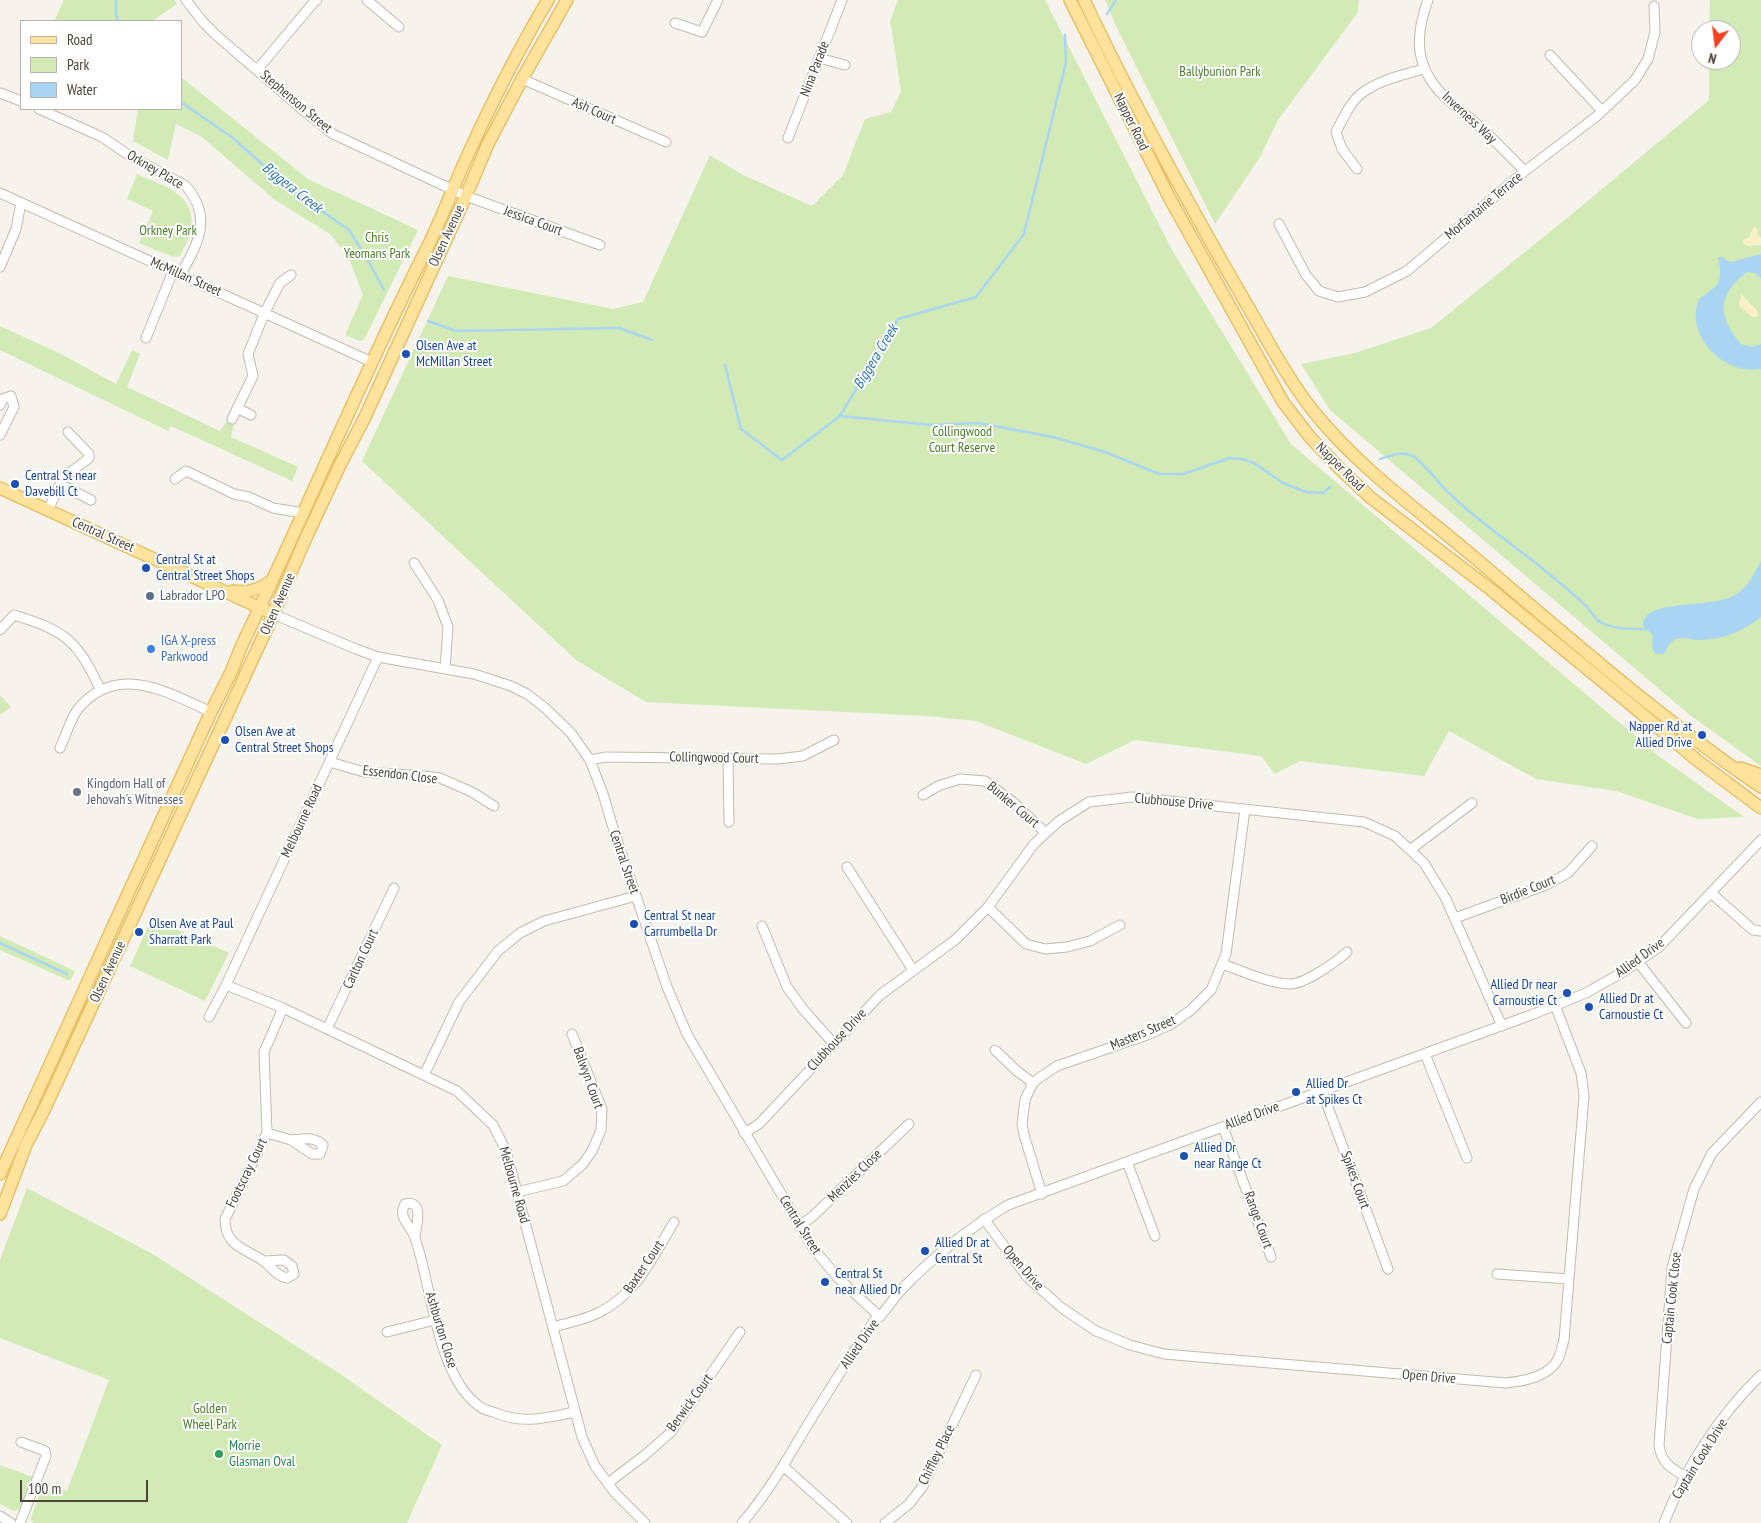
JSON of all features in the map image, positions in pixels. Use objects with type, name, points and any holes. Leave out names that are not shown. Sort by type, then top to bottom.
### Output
[{"type":"main road","name":"Olsen Avenue","points":[[0,1174],[211,712],[232,670],[302,513],[414,272],[429,244],[452,189],[508,71],[548,0]]},
{"type":"main road","name":"Olsen Avenue","points":[[0,1214],[12,1179],[37,1122],[273,614],[305,540],[364,419],[488,144],[567,0]]},
{"type":"main road","name":"Napper Road","points":[[1070,0],[1169,197],[1279,394],[1309,436],[1358,487],[1518,612],[1698,761],[1761,808]]},
{"type":"main road","name":"Napper Road","points":[[1084,0],[1185,198],[1282,364],[1312,409],[1332,433],[1381,479],[1626,686],[1726,763],[1761,787]]},
{"type":"main road","name":"Central Street","points":[[0,488],[273,614]]},
{"type":"main road","points":[[224,590],[251,591],[260,588],[272,580]]},
{"type":"main road","points":[[1726,763],[1761,775]]},
{"type":"street","name":"Stephenson Street","points":[[186,0],[202,22],[216,35],[302,110],[333,134],[466,196]]},
{"type":"street","points":[[257,70],[317,0]]},
{"type":"street","points":[[367,0],[399,27]]},
{"type":"street","points":[[675,22],[702,32],[718,0]]},
{"type":"street","name":"Nina Parade","points":[[788,138],[842,0]]},
{"type":"street","name":"Inverness Way","points":[[1428,0],[1421,19],[1419,45],[1423,69],[1445,97],[1474,121],[1524,172]]},
{"type":"street","name":"Morfantaine Terrace","points":[[1279,224],[1306,275],[1319,291],[1338,297],[1365,292],[1407,271],[1524,172],[1602,111],[1635,80],[1648,59],[1655,32],[1654,6]]},
{"type":"street","points":[[1550,55],[1602,111]]},
{"type":"street","points":[[819,58],[845,65]]},
{"type":"street","points":[[1356,169],[1342,149],[1336,132],[1346,113],[1361,94],[1390,79],[1423,69]]},
{"type":"street","name":"Ash Court","points":[[522,79],[666,142]]},
{"type":"street","points":[[0,93],[20,101]]},
{"type":"street","name":"Orkney Place","points":[[41,110],[102,137],[130,156],[176,180],[190,190],[199,205],[201,230],[196,247],[177,273],[146,338]]},
{"type":"street","name":"McMillan Street","points":[[0,193],[372,362]]},
{"type":"street","name":"Jessica Court","points":[[466,196],[600,245]]},
{"type":"street","points":[[0,267],[16,229],[21,202]]},
{"type":"street","points":[[232,419],[253,376],[248,354],[265,312],[280,284],[291,275]]},
{"type":"street","points":[[0,405],[2,399],[11,396],[14,407],[0,435]]},
{"type":"street","points":[[237,408],[251,415]]},
{"type":"street","points":[[48,510],[60,484],[70,471],[89,458],[89,454],[68,432]]},
{"type":"street","points":[[175,479],[186,471],[234,494],[249,497],[273,508],[302,513]]},
{"type":"street","points":[[60,484],[91,500]]},
{"type":"street","points":[[414,563],[438,600],[448,627],[446,669]]},
{"type":"street","name":"Central Street","points":[[273,614],[378,657],[493,679],[527,694],[559,720],[590,760],[667,987],[687,1034],[799,1226],[824,1262],[866,1306],[880,1317]]},
{"type":"street","points":[[0,630],[14,615],[41,623],[62,634],[75,646],[100,689]]},
{"type":"street","name":"Melbourne Road","points":[[209,1017],[226,985],[378,657]]},
{"type":"street","points":[[60,748],[78,710],[100,689],[129,683],[156,688],[211,712]]},
{"type":"street","name":"Collingwood Court","points":[[590,760],[606,757],[777,759],[803,756],[834,740]]},
{"type":"street","points":[[728,759],[729,822]]},
{"type":"street","name":"Essendon Close","points":[[330,762],[364,772],[440,778],[472,792],[494,806]]},
{"type":"street","name":"Bunker Court","points":[[923,795],[938,786],[960,778],[985,781],[1013,802],[1046,833]]},
{"type":"street","name":"Clubhouse Drive","points":[[744,1133],[759,1124],[880,994],[954,940],[988,907],[1034,844],[1059,822],[1089,802],[1132,797],[1364,822],[1396,836],[1424,863],[1446,899],[1502,1026]]},
{"type":"street","points":[[1410,850],[1472,803]]},
{"type":"street","name":"Masters Street","points":[[1033,1083],[1057,1066],[1147,1035],[1170,1025],[1191,1010],[1211,990],[1228,945],[1245,809]]},
{"type":"street","name":"Allied Drive","points":[[742,1523],[757,1506],[874,1321],[880,1317],[900,1290],[925,1266],[984,1219],[1008,1205],[1502,1026],[1586,992],[1638,962],[1659,947],[1761,840]]},
{"type":"street","name":"Birdie Court","points":[[1455,918],[1546,885],[1568,873],[1592,846]]},
{"type":"street","points":[[846,867],[913,970]]},
{"type":"street","name":"Carlton Court","points":[[327,1029],[394,888]]},
{"type":"street","points":[[1711,893],[1753,930],[1761,931]]},
{"type":"street","points":[[424,1075],[459,1002],[498,950],[520,933],[544,921],[636,896]]},
{"type":"street","points":[[988,907],[1026,944],[1045,949],[1067,947],[1090,941],[1120,925]]},
{"type":"street","points":[[762,926],[787,987],[803,1009],[833,1043]]},
{"type":"street","points":[[1222,964],[1276,982],[1292,984],[1311,976],[1347,952]]},
{"type":"street","points":[[1638,962],[1686,1023]]},
{"type":"street","name":"Melbourne Road","points":[[226,985],[283,1008],[457,1091],[494,1125],[506,1152],[582,1437],[595,1466],[614,1493],[645,1523]]},
{"type":"street","name":"Open Drive","points":[[984,1219],[1028,1278],[1062,1308],[1096,1330],[1130,1345],[1164,1354],[1506,1383],[1527,1381],[1545,1372],[1558,1360],[1564,1340],[1584,1096],[1580,1073],[1555,1005]]},
{"type":"street","name":"Footscray Court","points":[[264,1261],[237,1246],[228,1234],[225,1219],[267,1134],[264,1052],[283,1008]]},
{"type":"street","name":"Balwyn Court","points":[[517,1192],[563,1181],[582,1165],[592,1151],[601,1130],[602,1109],[572,1034]]},
{"type":"street","points":[[995,1050],[1033,1083],[1025,1100],[1022,1124],[1042,1194]]},
{"type":"street","points":[[1426,1054],[1467,1158]]},
{"type":"street","name":"Spikes Court","points":[[1322,1091],[1388,1268]]},
{"type":"street","name":"Captain Cook Close","points":[[1686,1476],[1665,1464],[1660,1455],[1659,1445],[1672,1268],[1694,1189],[1712,1153],[1761,1102]]},
{"type":"street","name":"Menzies Close","points":[[799,1226],[812,1218],[909,1124]]},
{"type":"street","name":"Range Court","points":[[1224,1127],[1271,1257]]},
{"type":"street","points":[[267,1134],[291,1140]]},
{"type":"street","points":[[1127,1162],[1155,1236]]},
{"type":"street","points":[[0,1174],[12,1179]]},
{"type":"street","name":"Baxter Court","points":[[553,1327],[597,1314],[624,1298],[640,1279],[674,1222]]},
{"type":"street","name":"Ashburton Close","points":[[415,1236],[435,1320],[450,1366],[462,1390],[480,1407],[506,1418],[530,1420],[575,1412]]},
{"type":"street","points":[[1497,1274],[1569,1279]]},
{"type":"street","points":[[388,1332],[435,1320]]},
{"type":"street","name":"Berwick Court","points":[[608,1483],[645,1455],[671,1432],[740,1332]]},
{"type":"street","name":"Captain Cook Drive","points":[[1664,1523],[1686,1476],[1717,1426],[1761,1375]]},
{"type":"street","name":"Chiffley Place","points":[[885,1523],[909,1504],[923,1486],[976,1376]]},
{"type":"street","points":[[20,1523],[46,1456],[45,1451],[21,1442]]},
{"type":"street","points":[[783,1466],[847,1523]]},
{"type":"street","points":[[0,1516],[11,1523]]},
{"type":"green space","points":[[64,0],[174,0],[177,4],[153,20],[54,20]]},
{"type":"green space","name":"Collingwood Court Reserve","points":[[898,0],[1045,0],[1172,250],[1291,444],[1660,757],[1744,817],[1698,819],[1616,791],[1536,779],[1449,731],[1424,776],[1300,761],[1275,774],[1261,756],[1135,740],[1086,764],[976,721],[926,716],[646,702],[576,660],[362,461],[448,276],[613,309],[643,302],[710,155],[741,174],[812,206],[843,175],[865,119],[891,112],[901,92],[890,21]]},
{"type":"green space","name":"Ballybunion Park","points":[[1105,0],[1359,0],[1358,12],[1278,120],[1260,157],[1215,224],[1114,22]]},
{"type":"green space","points":[[1710,0],[1761,0],[1761,766],[1691,716],[1330,410],[1301,364],[1355,353],[1431,328],[1709,100],[1709,70],[1741,70],[1741,20],[1709,20]]},
{"type":"green space","name":"Chris Yeomans Park","points":[[182,78],[308,179],[418,230],[364,340],[360,341],[345,335],[363,295],[349,258],[330,234],[275,200],[202,137],[176,124],[168,160],[133,141],[138,110],[182,110]]},
{"type":"green space","name":"Orkney Park","points":[[137,174],[176,193],[189,208],[192,218],[191,231],[180,256],[173,257],[139,243],[153,211],[127,199]]},
{"type":"green space","points":[[0,326],[61,354],[116,384],[132,350],[140,354],[127,387],[220,431],[227,421],[234,424],[231,437],[298,467],[292,481],[171,426],[168,431],[0,350]]},
{"type":"green space","points":[[0,695],[11,707],[0,715]]},
{"type":"green space","points":[[152,918],[229,953],[205,1001],[130,966]]},
{"type":"green space","points":[[0,936],[75,971],[70,981],[0,950]]},
{"type":"green space","name":"Golden Wheel Park","points":[[27,1188],[151,1253],[340,1374],[442,1445],[407,1523],[34,1523],[30,1520],[44,1482],[67,1491],[109,1380],[0,1338],[0,1260]]},
{"type":"green space","points":[[0,1465],[33,1477],[21,1509],[14,1511],[0,1504]]},
{"type":"sand","points":[[1754,227],[1758,229],[1757,234],[1761,238],[1761,245],[1747,246],[1743,240],[1749,237]]},
{"type":"sand","points":[[1741,294],[1756,309],[1758,312],[1757,317],[1752,317],[1739,306]]},
{"type":"water","points":[[1761,254],[1761,279],[1755,273],[1747,272],[1730,289],[1724,306],[1724,315],[1728,324],[1741,344],[1752,347],[1761,344],[1761,369],[1747,369],[1734,366],[1710,350],[1702,339],[1697,326],[1696,313],[1699,299],[1716,286],[1720,278],[1718,257],[1732,262]]},
{"type":"water","points":[[1761,561],[1761,617],[1740,630],[1724,636],[1707,640],[1676,639],[1670,644],[1664,654],[1656,654],[1652,646],[1652,634],[1643,626],[1644,619],[1651,612],[1673,606],[1713,602],[1735,595],[1747,584]]},
{"type":"waterway","name":"Biggera Creek","points":[[116,0],[118,20]]},
{"type":"waterway","name":"Biggera Creek","points":[[1107,14],[1116,0]]},
{"type":"waterway","name":"Biggera Creek","points":[[725,365],[741,429],[782,460],[840,416],[898,319],[976,297],[1024,234],[1066,62],[1065,35]]},
{"type":"waterway","name":"Biggera Creek","points":[[182,103],[233,138],[290,189],[349,230],[384,290]]},
{"type":"waterway","name":"Biggera Creek","points":[[428,321],[456,331],[619,328],[652,340]]},
{"type":"waterway","points":[[840,416],[931,425],[978,423],[1053,437],[1105,452],[1159,474],[1183,474],[1230,458],[1242,459],[1254,463],[1283,483],[1306,492],[1323,493],[1330,487]]},
{"type":"waterway","points":[[1380,459],[1400,454],[1416,458],[1462,505],[1567,589],[1600,622],[1618,628],[1649,629]]},
{"type":"waterway","points":[[0,943],[67,974]]},
{"type":"place","name":"Olsen Ave at McMillan Street","points":[[406,354]]},
{"type":"place","name":"Central St near Davebill Ct","points":[[15,484]]},
{"type":"place","name":"Central St at Central Street Shops","points":[[146,568]]},
{"type":"place","name":"Labrador LPO","points":[[150,596]]},
{"type":"place","name":"IGA X-press Parkwood","points":[[151,649]]},
{"type":"place","name":"Napper Rd at Allied Drive","points":[[1702,735]]},
{"type":"place","name":"Olsen Ave at Central Street Shops","points":[[225,740]]},
{"type":"place","name":"Kingdom Hall of Jehovah's Witnesses","points":[[77,792]]},
{"type":"place","name":"Central St near Carrumbella Dr","points":[[634,924]]},
{"type":"place","name":"Olsen Ave at Paul Sharratt Park","points":[[139,932]]},
{"type":"place","name":"Allied Dr near Carnoustie Ct","points":[[1567,993]]},
{"type":"place","name":"Allied Dr at Carnoustie Ct","points":[[1589,1007]]},
{"type":"place","name":"Allied Dr at Spikes Ct","points":[[1296,1092]]},
{"type":"place","name":"Allied Dr near Range Ct","points":[[1184,1156]]},
{"type":"place","name":"Allied Dr at Central St","points":[[925,1251]]},
{"type":"place","name":"Central St near Allied Dr","points":[[825,1282]]},
{"type":"place","name":"Morrie Glasman Oval","points":[[219,1454]]}]
